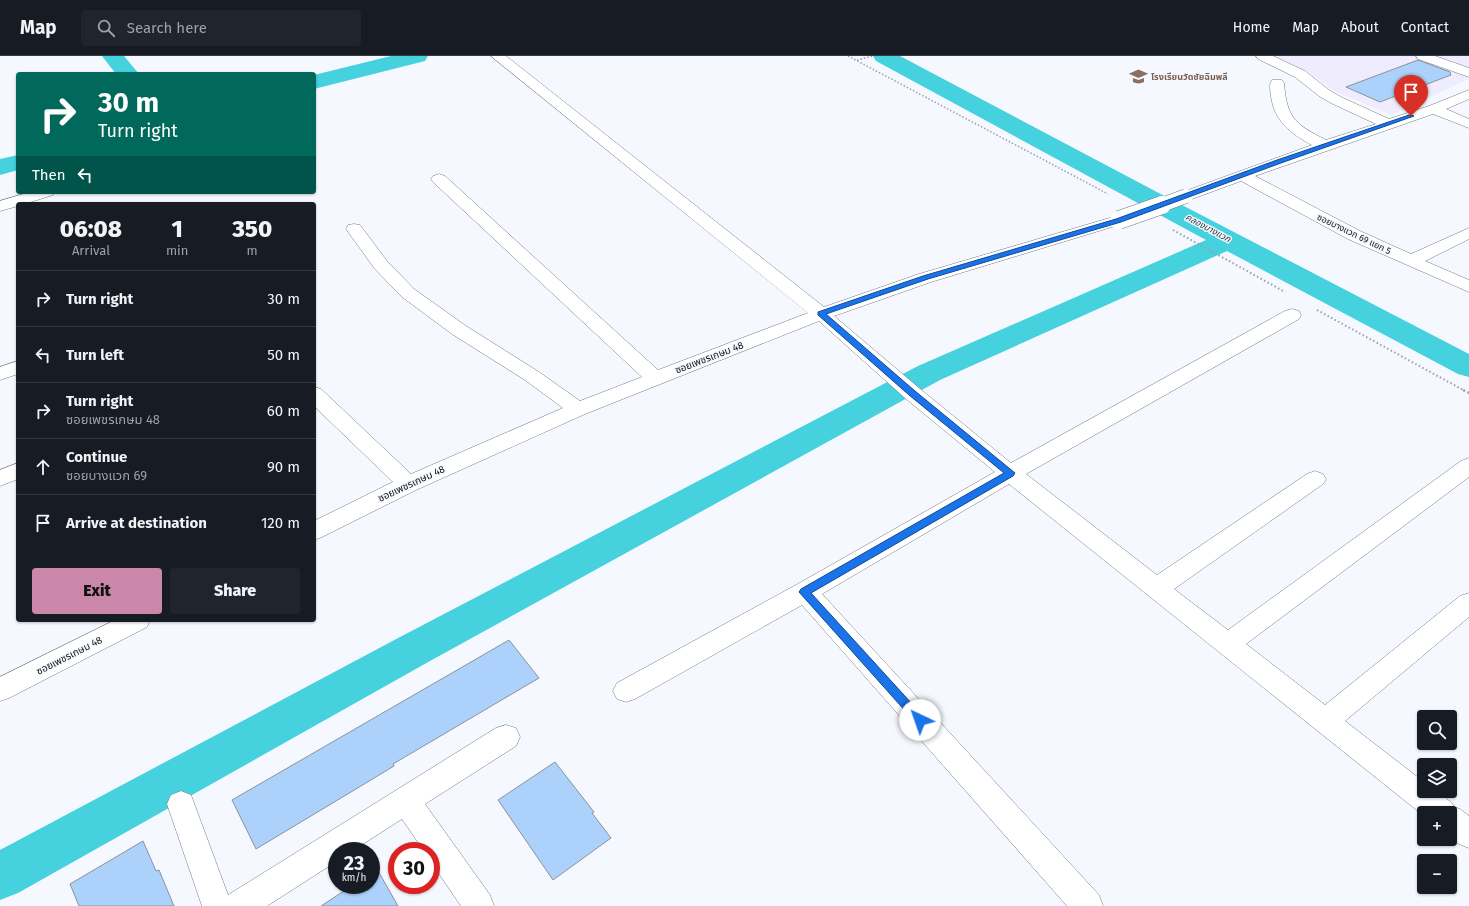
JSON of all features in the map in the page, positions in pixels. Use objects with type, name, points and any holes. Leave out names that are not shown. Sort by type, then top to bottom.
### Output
[{"type":"street","points":[[498,56],[821,314],[912,393],[1010,473],[1433,806]]},
{"type":"street","points":[[1263,56],[1300,74],[1324,93],[1336,100],[1388,124]]},
{"type":"street","points":[[1423,56],[1469,73]]},
{"type":"street","points":[[1277,83],[1278,98],[1282,114],[1290,124],[1306,136],[1325,146]]},
{"type":"street","name":"ซอยเพชรเกษม 48","points":[[316,530],[408,484],[578,409],[821,314],[926,278],[1119,220],[1242,175],[1434,109],[1469,94]]},
{"type":"street","points":[[1434,109],[1469,124]]},
{"type":"street","name":"ซอยบางแวก 69 แยก 5","points":[[1242,175],[1354,235],[1469,287]]},
{"type":"street","points":[[440,179],[655,378]]},
{"type":"street","points":[[0,206],[40,194]]},
{"type":"street","points":[[354,229],[381,265],[408,293],[459,330],[532,376],[578,409]]},
{"type":"street","points":[[1411,261],[1469,233]]},
{"type":"street","points":[[626,691],[804,592],[1010,473],[1292,305]]},
{"type":"street","points":[[0,374],[16,368]]},
{"type":"street","points":[[316,396],[408,484]]},
{"type":"street","points":[[1228,644],[1469,466]]},
{"type":"street","points":[[0,478],[16,472]]},
{"type":"street","points":[[1157,588],[1315,479]]},
{"type":"street","points":[[804,592],[1088,906]]},
{"type":"street","points":[[1325,721],[1469,603]]},
{"type":"street","name":"ซอยเพชรเกษม 48","points":[[0,690],[134,622]]},
{"type":"street","points":[[239,906],[506,737]]},
{"type":"street","points":[[406,800],[479,906]]},
{"type":"street","points":[[181,804],[217,906]]},
{"type":"street","points":[[1457,825],[1469,834]]},
{"type":"path","points":[[848,56],[1114,198]]},
{"type":"path","points":[[857,60],[873,56]]},
{"type":"path","points":[[1167,227],[1257,277],[1292,305]]},
{"type":"path","points":[[1312,307],[1469,393]]},
{"type":"shaded area","points":[[1270,56],[1469,56],[1469,79],[1391,115],[1336,92],[1310,73]]},
{"type":"building","points":[[1418,60],[1450,72],[1451,75],[1380,102],[1346,87]]},
{"type":"building","points":[[509,640],[539,678],[393,764],[394,766],[256,849],[232,800]]},
{"type":"building","points":[[555,762],[594,812],[592,813],[611,838],[553,880],[498,800]]},
{"type":"building","points":[[143,841],[156,871],[159,870],[174,906],[79,906],[70,884]]},
{"type":"building","points":[[380,874],[388,888],[388,894],[391,894],[398,906],[321,906],[339,894],[380,894]]},
{"type":"waterway","points":[[113,56],[126,72]]},
{"type":"waterway","points":[[316,81],[417,56]]},
{"type":"waterway","name":"คลองบางแวก","points":[[884,56],[1228,240]]},
{"type":"waterway","points":[[0,167],[16,163]]},
{"type":"waterway","points":[[0,876],[415,649],[929,373],[1228,240]]},
{"type":"waterway","name":"คลองบางแวก","points":[[1228,240],[1469,367]]},
{"type":"place","name":"โรงเรียนวัดชัยฉิมพลี","points":[[1138,77]]},
{"type":"route","points":[[920,720],[804,592],[1010,473],[912,393],[821,314],[926,278],[1015,250],[1119,220],[1279,161],[1411,116]]}]
